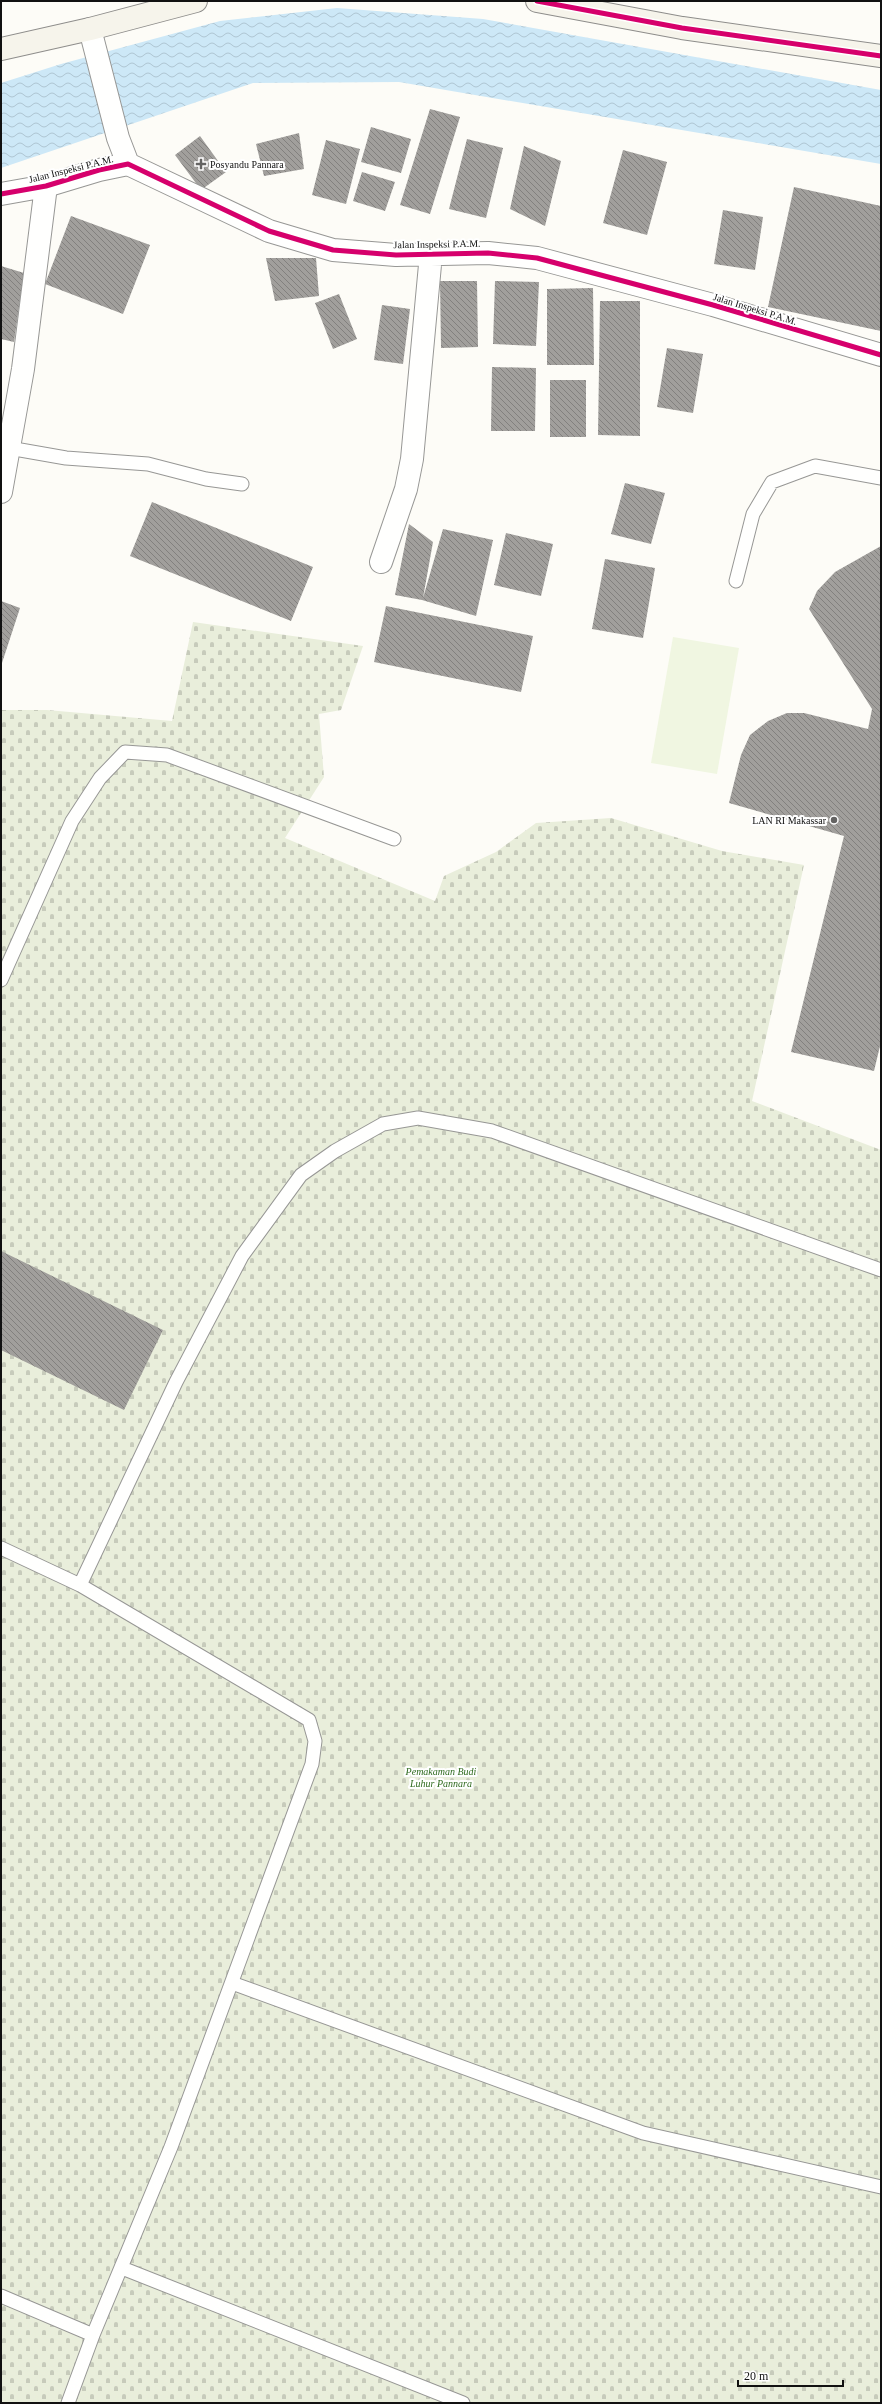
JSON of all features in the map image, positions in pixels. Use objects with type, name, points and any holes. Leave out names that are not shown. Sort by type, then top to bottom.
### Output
[{"type":"street","points":[[1,49],[92,38],[196,1]]},
{"type":"street","points":[[537,1],[682,28],[881,56]]},
{"type":"street","points":[[92,38],[118,138],[128,164]]},
{"type":"street","name":"Jalan Inspeksi P.A.M.","points":[[1,194],[46,186],[99,170],[128,164],[269,231],[332,250],[396,255],[488,253],[537,258],[713,305],[881,355]]},
{"type":"street","points":[[1,492],[22,369],[46,186]]},
{"type":"street","points":[[381,562],[406,489],[412,459],[431,254]]},
{"type":"lane","points":[[9,448],[66,458],[148,464],[206,479],[242,484]]},
{"type":"lane","points":[[736,581],[753,514],[772,482],[815,466],[881,478]]},
{"type":"lane","points":[[1,980],[72,821],[100,778],[125,752],[167,755],[394,839]]},
{"type":"lane","points":[[80,1585],[176,1382],[242,1256],[301,1176],[335,1151],[383,1124],[418,1118],[492,1131],[881,1270]]},
{"type":"lane","points":[[1,1548],[80,1585],[309,1720],[315,1741],[312,1764],[171,2147],[93,2335],[68,2403]]},
{"type":"lane","points":[[232,1983],[642,2133],[881,2186]]},
{"type":"lane","points":[[122,2268],[463,2403]]},
{"type":"lane","points":[[1,2296],[93,2335]]},
{"type":"green space","name":"Pemakaman Budi Luhur Pannara","points":[[193,622],[363,646],[341,710],[319,714],[324,777],[285,838],[435,901],[444,876],[496,852],[536,823],[611,818],[722,851],[804,865],[752,1101],[881,1150],[881,2403],[1,2403],[1,710],[47,710],[172,721]]},
{"type":"green space","points":[[673,637],[739,648],[717,774],[651,763]]},
{"type":"water","points":[[337,8],[483,19],[881,90],[881,164],[399,82],[253,83],[1,168],[1,83],[61,64],[220,21]]},
{"type":"building","points":[[430,109],[460,117],[430,214],[400,205]]},
{"type":"building","points":[[371,127],[411,139],[401,173],[361,162]]},
{"type":"building","points":[[299,133],[304,169],[264,176],[256,144]]},
{"type":"building","name":"Posyandu Pannara","points":[[200,136],[226,172],[201,190],[175,155]]},
{"type":"building","points":[[467,139],[503,148],[486,218],[449,209]]},
{"type":"building","points":[[326,140],[360,149],[346,204],[312,195]]},
{"type":"building","points":[[524,146],[561,161],[545,226],[510,209]]},
{"type":"building","points":[[623,150],[667,162],[647,235],[603,223]]},
{"type":"building","points":[[362,172],[395,182],[385,211],[353,201]]},
{"type":"building","points":[[794,187],[881,206],[881,331],[768,307]]},
{"type":"building","points":[[723,210],[763,217],[755,270],[714,264]]},
{"type":"building","points":[[71,216],[150,245],[123,314],[45,284]]},
{"type":"building","points":[[266,258],[316,258],[319,296],[275,301]]},
{"type":"building","points":[[1,266],[24,273],[14,342],[1,339]]},
{"type":"building","points":[[440,281],[477,281],[478,347],[441,348]]},
{"type":"building","points":[[495,281],[539,282],[536,346],[493,344]]},
{"type":"building","points":[[593,288],[594,365],[547,365],[547,289]]},
{"type":"building","points":[[339,294],[357,339],[333,349],[315,303]]},
{"type":"building","points":[[600,301],[640,301],[640,436],[598,435]]},
{"type":"building","points":[[382,305],[410,309],[403,364],[374,360]]},
{"type":"building","points":[[667,348],[703,354],[693,413],[657,407]]},
{"type":"building","points":[[492,367],[536,368],[535,431],[491,431]]},
{"type":"building","points":[[550,380],[586,380],[586,437],[550,437]]},
{"type":"building","points":[[625,483],[665,493],[651,544],[611,534]]},
{"type":"building","points":[[152,502],[313,567],[291,621],[130,556]]},
{"type":"building","points":[[409,524],[433,542],[423,598],[443,529],[493,540],[476,616],[422,600],[395,595]]},
{"type":"building","points":[[506,533],[553,544],[541,596],[494,585]]},
{"type":"building","name":"LAN RI Makassar","points":[[881,546],[881,1042],[874,1071],[791,1052],[844,836],[729,803],[741,755],[750,735],[768,721],[787,713],[804,713],[868,729],[872,709],[809,609],[817,591],[835,572]]},
{"type":"building","points":[[605,559],[655,568],[643,638],[592,629]]},
{"type":"building","points":[[1,601],[20,608],[1,666]]},
{"type":"building","points":[[386,606],[533,636],[521,692],[374,662]]},
{"type":"building","points":[[1,1251],[163,1330],[124,1410],[1,1350]]},
{"type":"cycle path","points":[[537,1],[682,28],[881,56]]},
{"type":"cycle path","points":[[1,194],[46,186],[99,170],[128,164],[269,231],[333,250],[396,255],[488,253],[537,258],[713,305],[881,355]]},
{"type":"place","name":"Posyandu Pannara","points":[[201,164]]},
{"type":"place","name":"LAN RI Makassar","points":[[834,820]]}]
